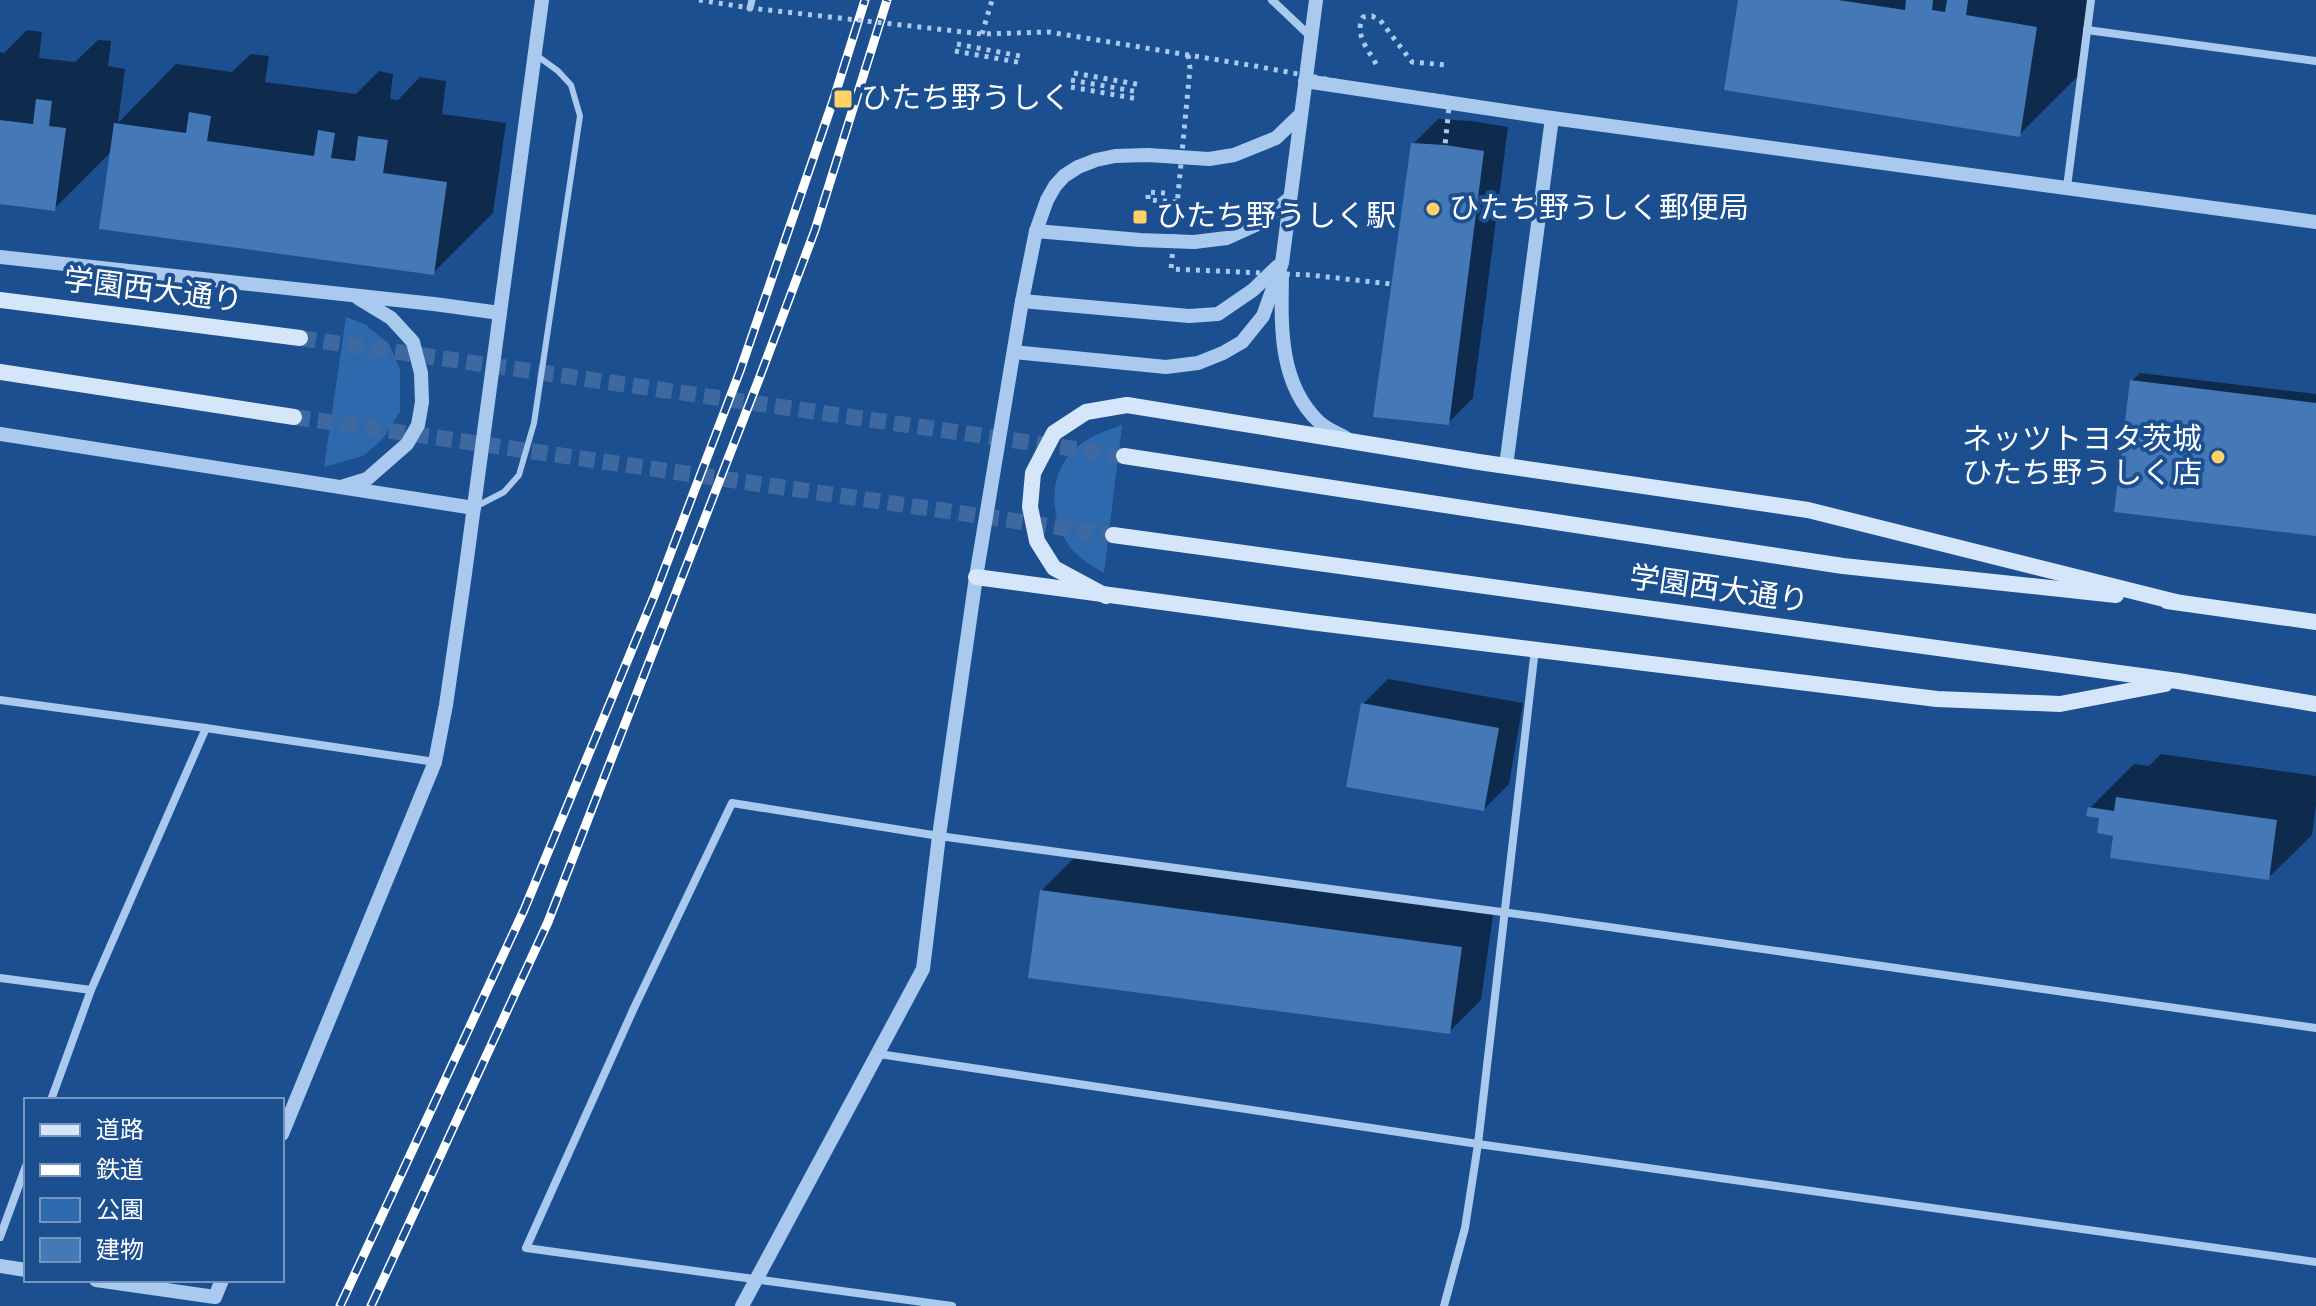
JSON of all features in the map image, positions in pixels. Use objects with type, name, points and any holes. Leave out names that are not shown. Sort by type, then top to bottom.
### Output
[{"type":"main road","name":"学園西大通り","points":[[0,300],[300,338]]},
{"type":"main road","points":[[0,372],[294,417]]},
{"type":"main road","points":[[1106,596],[1054,568],[1037,541],[1030,507],[1033,473],[1054,433],[1086,412],[1127,405],[1506,466],[1808,510],[2176,602]]},
{"type":"main road","name":"学園西大通り","points":[[1124,456],[1843,566],[2176,602],[2316,622]]},
{"type":"main road","name":"学園西大通り","points":[[1113,535],[2178,681],[2316,704]]},
{"type":"main road","points":[[976,577],[1106,596],[1952,699],[2060,704],[2178,681]]},
{"type":"street","points":[[284,1129],[435,762],[474,508],[542,0]]},
{"type":"street","points":[[1272,0],[1311,37]]},
{"type":"street","points":[[1316,0],[1282,263],[1281,325],[1288,369],[1303,404],[1321,424],[1350,441]]},
{"type":"street","points":[[2067,187],[2091,0]]},
{"type":"street","points":[[2087,30],[2316,61]]},
{"type":"street","points":[[1305,81],[1552,118],[2316,222]]},
{"type":"street","points":[[742,1306],[923,969],[976,577],[1022,301],[1036,231],[1047,200],[1055,186],[1078,167],[1096,160],[1115,156],[1209,159],[1234,155],[1276,138],[1300,115]]},
{"type":"street","points":[[1506,466],[1552,118]]},
{"type":"street","points":[[1036,231],[1194,242],[1227,238],[1260,223],[1290,198]]},
{"type":"street","points":[[0,257],[500,313]]},
{"type":"street","points":[[1022,301],[1189,316],[1218,314],[1253,290],[1282,263]]},
{"type":"street","points":[[1014,352],[1166,367],[1198,363],[1242,342],[1263,316],[1282,263]]},
{"type":"street","points":[[341,487],[367,479],[407,444],[418,425],[422,402],[421,373],[413,342],[391,318],[354,296]]},
{"type":"street","points":[[0,434],[474,508]]},
{"type":"street","points":[[1444,1306],[1465,1228],[1478,1144],[1535,649]]},
{"type":"street","points":[[0,700],[435,762]]},
{"type":"street","points":[[52,1098],[91,990],[206,728]]},
{"type":"street","points":[[952,1306],[526,1248],[634,1008],[732,803],[939,836],[2316,1028]]},
{"type":"street","points":[[0,978],[91,990]]},
{"type":"street","points":[[879,1054],[1478,1144],[2316,1262]]},
{"type":"street","points":[[0,1237],[24,1171]]},
{"type":"street","points":[[0,1266],[24,1270]]},
{"type":"street","points":[[107,1282],[214,1302],[221,1282]]},
{"type":"lane","points":[[474,508],[504,492],[519,475],[534,423],[580,116],[571,85],[536,55]]},
{"type":"path","points":[[699,0],[982,34],[1049,32],[1390,91],[1450,98],[1445,145]]},
{"type":"path","points":[[982,34],[992,0]]},
{"type":"path","points":[[1378,67],[1359,32],[1363,17],[1372,16],[1380,20],[1412,62],[1447,65]]},
{"type":"path","points":[[956,48],[1024,60]]},
{"type":"path","points":[[1188,55],[1190,68],[1171,269],[1310,275],[1391,284]]},
{"type":"path","points":[[1071,87],[1138,95],[1072,76],[1141,85]]},
{"type":"path","points":[[1384,79],[1390,91]]},
{"type":"path","points":[[1165,193],[1148,192],[1148,200],[1177,202]]},
{"type":"green space","points":[[346,317],[366,325],[389,344],[400,369],[400,412],[382,440],[363,456],[324,467]]},
{"type":"green space","points":[[1122,425],[1104,573],[1087,563],[1069,546],[1060,527],[1054,499],[1059,472],[1075,449],[1095,435]]},
{"type":"building","points":[[1738,0],[1838,0],[1905,10],[1906,0],[1933,0],[1932,10],[1945,12],[1947,0],[1968,0],[1966,15],[2037,27],[2020,137],[1724,90]]},
{"type":"building","points":[[36,99],[52,101],[49,126],[66,128],[55,211],[0,204],[0,120],[33,124]]},
{"type":"building","points":[[189,112],[211,116],[207,141],[314,156],[318,130],[335,133],[331,158],[355,161],[358,136],[388,140],[383,173],[447,182],[434,275],[99,229],[114,123],[186,133]]},
{"type":"building","points":[[1411,143],[1484,151],[1449,425],[1373,417]]},
{"type":"building","name":"ネッツトヨタ茨城 ひたち野うしく店","points":[[2130,380],[2316,403],[2316,536],[2114,512]]},
{"type":"building","points":[[1361,703],[1499,728],[1484,811],[1346,787]]},
{"type":"building","points":[[2116,797],[2277,820],[2269,880],[2110,858],[2113,836],[2097,833],[2099,818],[2086,816],[2088,807],[2114,811]]},
{"type":"building","points":[[1040,890],[1462,947],[1450,1034],[1028,978]]},
{"type":"tunnel","points":[[300,338],[1124,456]]},
{"type":"tunnel","points":[[294,417],[1113,535]]},
{"type":"railway","points":[[340,1306],[524,910],[655,594],[740,371],[865,0]]},
{"type":"railway","points":[[371,1306],[548,922],[815,230],[887,0]]},
{"type":"place","name":"ひたち野うしく","points":[[843,99]]},
{"type":"place","name":"ひたち野うしく郵便局","points":[[1433,209]]},
{"type":"place","name":"ひたち野うしく駅","points":[[1140,217]]},
{"type":"place","name":"ネッツトヨタ茨城 ひたち野うしく店","points":[[2218,457]]}]
